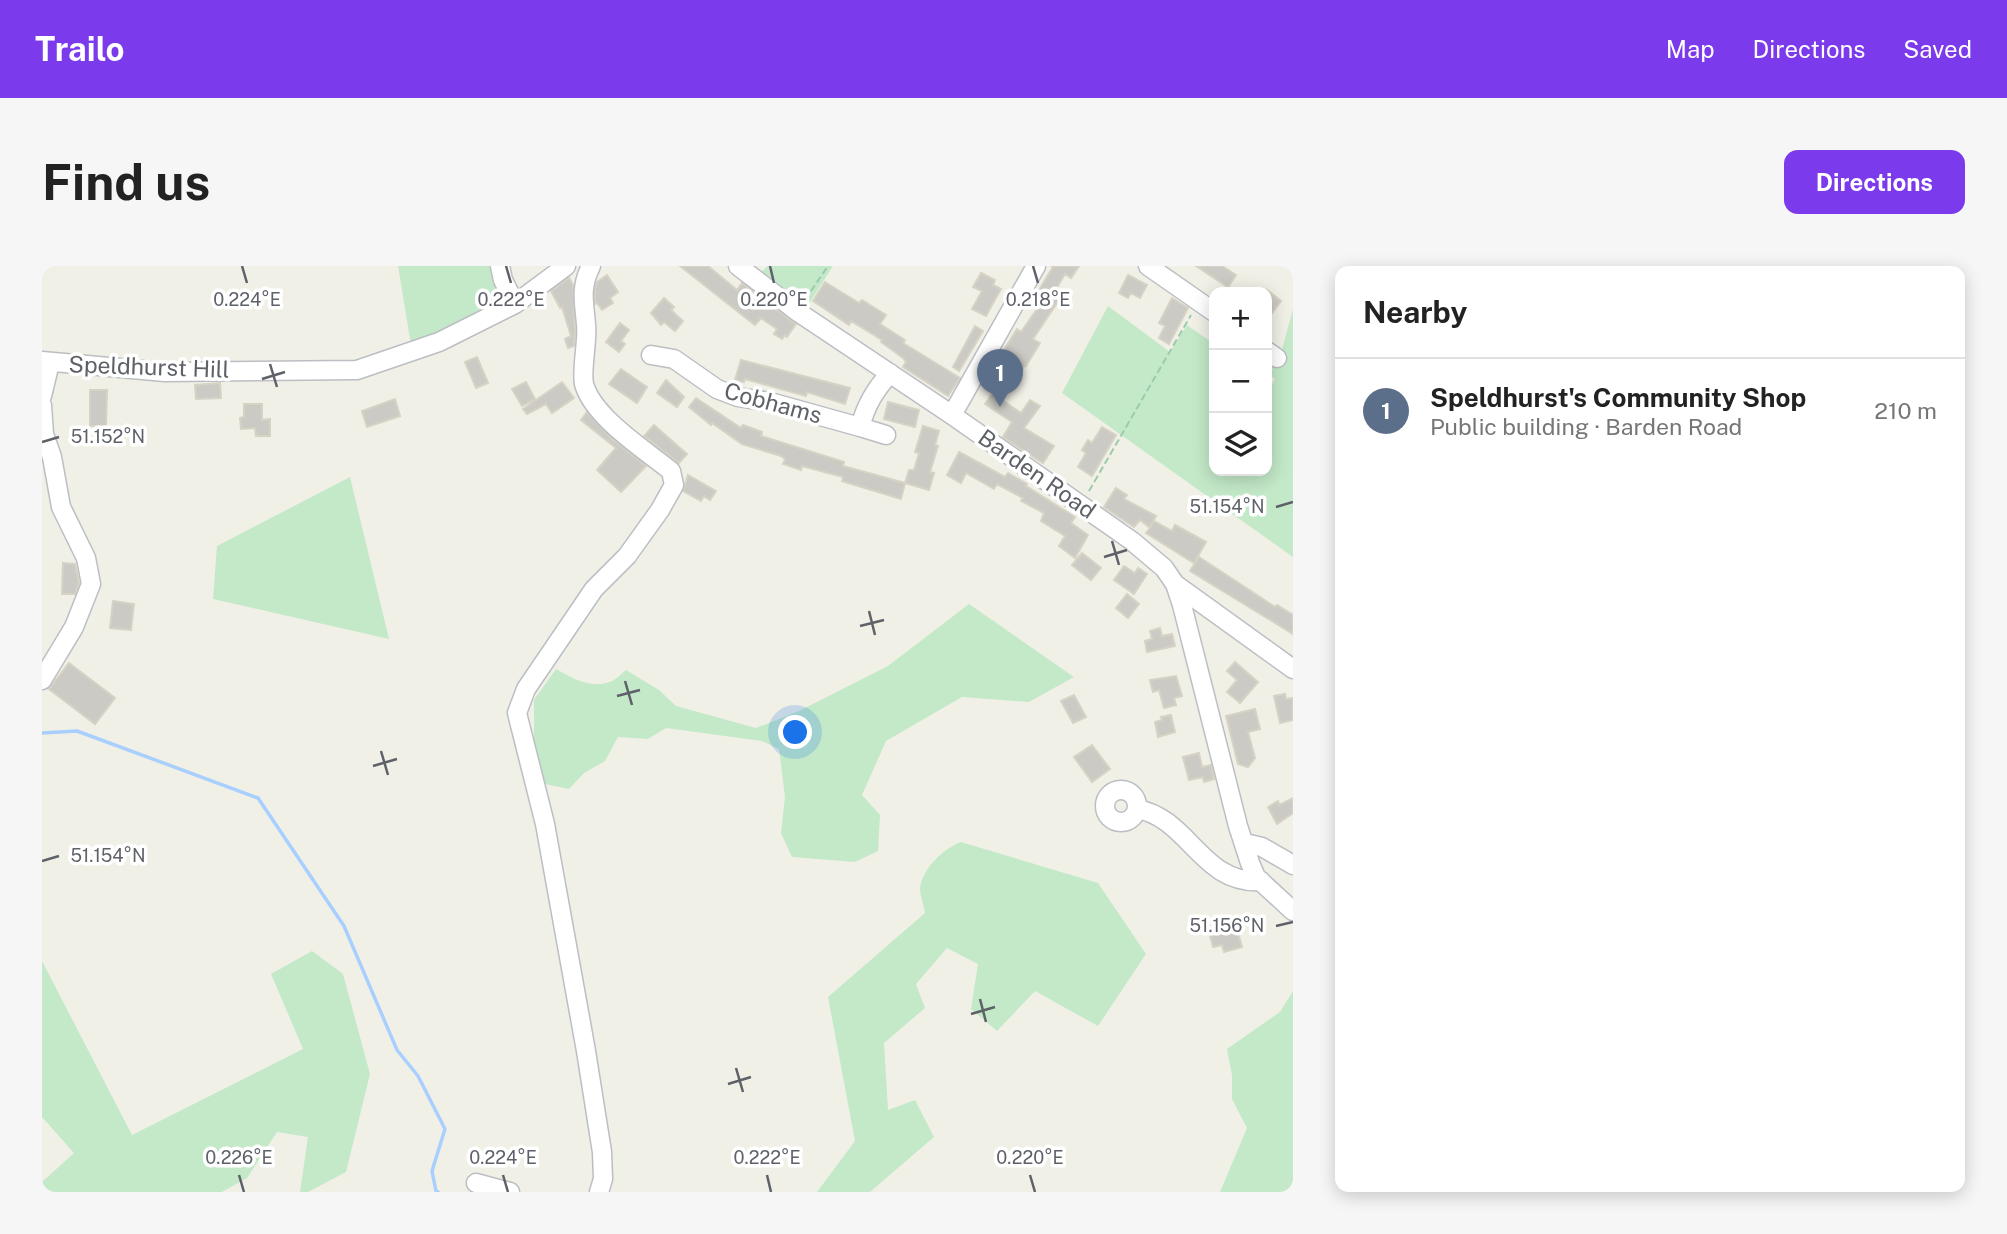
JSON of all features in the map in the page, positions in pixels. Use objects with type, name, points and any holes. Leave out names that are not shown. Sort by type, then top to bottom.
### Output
[{"type":"street","points":[[500,266],[503,280],[515,304]]},
{"type":"street","name":"Speldhurst Hill","points":[[46,362],[165,372],[357,370],[439,342],[515,304],[566,266]]},
{"type":"street","points":[[591,266],[583,295],[586,324],[583,381],[591,400],[620,431],[671,471],[674,485],[660,510],[626,556],[594,589],[526,689],[517,713],[545,824],[586,1051],[602,1152],[603,1179],[599,1192]]},
{"type":"street","name":"Barden Road","points":[[738,266],[798,312],[952,415],[1132,541],[1164,568],[1175,584],[1238,826],[1256,877],[1293,911]]},
{"type":"street","points":[[952,415],[1036,266]]},
{"type":"street","points":[[1148,266],[1207,307]]},
{"type":"street","name":"Cobhams","points":[[651,355],[674,359],[717,389],[738,397],[770,402],[886,435]]},
{"type":"street","points":[[42,396],[46,362]]},
{"type":"street","points":[[860,427],[864,411],[875,390],[890,373]]},
{"type":"street","points":[[42,405],[44,434],[52,457],[61,507],[86,558],[91,584],[74,627],[42,680]]},
{"type":"street","points":[[1175,584],[1293,669]]},
{"type":"street","points":[[1137,809],[1152,812],[1173,827],[1224,875],[1247,882],[1261,881]]},
{"type":"street","points":[[1245,843],[1262,847],[1293,865]]},
{"type":"street","points":[[476,1183],[510,1192]]},
{"type":"path","points":[[798,312],[828,266]]},
{"type":"path","points":[[1081,505],[1187,321],[1207,307]]},
{"type":"green space","points":[[398,266],[495,266],[504,299],[411,345]]},
{"type":"green space","points":[[768,266],[833,266],[805,310],[760,273]]},
{"type":"green space","points":[[1108,306],[1170,352],[1187,325],[1209,340],[1209,476],[1272,476],[1272,384],[1275,379],[1272,376],[1272,366],[1282,349],[1293,309],[1293,557],[1062,393]]},
{"type":"green space","points":[[350,477],[389,639],[213,599],[217,546]]},
{"type":"green space","points":[[969,604],[1074,677],[1029,702],[962,697],[886,741],[862,795],[880,815],[878,851],[855,862],[792,857],[781,833],[785,797],[779,749],[762,741],[666,728],[648,739],[618,737],[605,761],[584,773],[569,789],[545,784],[534,751],[534,700],[556,669],[590,684],[612,681],[626,670],[659,690],[676,706],[756,728],[799,711],[888,666]]},
{"type":"green space","points":[[961,842],[1098,883],[1146,954],[1098,1026],[1035,991],[997,1031],[971,1009],[978,964],[947,948],[916,984],[925,1008],[884,1043],[888,1110],[915,1100],[934,1137],[870,1192],[817,1192],[855,1141],[828,997],[925,913],[920,891],[924,875],[947,849]]},
{"type":"green space","points":[[312,951],[343,974],[370,1074],[346,1172],[308,1192],[300,1192],[308,1137],[277,1132],[247,1178],[222,1192],[42,1192],[42,1182],[74,1153],[42,1117],[42,961],[132,1135],[303,1049],[271,974]]},
{"type":"green space","points":[[1293,991],[1293,1192],[1220,1192],[1247,1128],[1232,1099],[1232,1075],[1227,1049],[1280,1012]]},
{"type":"building","points":[[680,266],[708,266],[737,290],[742,283],[796,324],[787,337],[785,335],[782,339],[774,334],[777,329],[761,318],[755,325]]},
{"type":"building","points":[[1051,266],[1079,266],[1071,278],[1065,274],[1052,296],[1059,300],[1033,339],[1040,343],[1002,400],[1021,413],[1030,400],[1040,406],[1024,428],[1054,446],[1043,463],[1003,437],[1012,422],[985,404],[996,388],[985,381],[1017,329],[1021,332],[1037,309],[1034,306],[1037,300],[1034,298],[1053,267]]},
{"type":"building","points":[[1196,266],[1222,266],[1236,275],[1228,287]]},
{"type":"building","points":[[981,273],[995,280],[993,285],[1001,289],[986,316],[972,309],[982,291],[973,287]]},
{"type":"building","points":[[607,275],[618,292],[610,298],[613,303],[602,310],[595,304],[595,289],[597,282]]},
{"type":"building","points":[[1128,275],[1147,285],[1140,298],[1131,293],[1128,298],[1119,293]]},
{"type":"building","points":[[569,278],[573,285],[575,331],[574,346],[568,348],[565,339],[571,336],[562,307],[560,308],[551,291]]},
{"type":"building","points":[[825,282],[859,303],[862,300],[886,315],[880,324],[905,340],[903,343],[960,378],[948,396],[903,367],[906,362],[903,358],[881,342],[882,340],[851,321],[849,325],[813,301]]},
{"type":"building","points":[[1272,294],[1281,301],[1272,313]]},
{"type":"building","points":[[664,298],[674,307],[671,310],[683,321],[675,331],[664,322],[661,325],[651,313]]},
{"type":"building","points":[[1172,298],[1188,308],[1169,344],[1159,338],[1165,326],[1159,323]]},
{"type":"building","points":[[620,323],[629,330],[621,341],[625,344],[619,352],[606,342]]},
{"type":"building","points":[[975,326],[983,331],[959,371],[953,367]]},
{"type":"building","points":[[477,357],[488,383],[476,388],[465,362]]},
{"type":"building","points":[[741,360],[850,388],[845,404],[807,392],[806,396],[745,379],[744,382],[735,380]]},
{"type":"building","points":[[621,369],[647,387],[637,403],[609,384]]},
{"type":"building","points":[[666,380],[684,397],[677,407],[657,393]]},
{"type":"building","points":[[526,382],[535,399],[522,406],[512,389]]},
{"type":"building","points":[[562,382],[574,398],[552,413],[546,404],[527,414],[523,409]]},
{"type":"building","points":[[220,383],[221,398],[196,399],[195,385]]},
{"type":"building","points":[[90,390],[107,390],[106,426],[90,426]]},
{"type":"building","points":[[696,398],[741,428],[743,425],[762,432],[761,436],[844,462],[843,466],[905,483],[901,499],[842,481],[843,477],[783,464],[785,459],[781,456],[742,444],[712,423],[711,425],[689,407]]},
{"type":"building","points":[[395,399],[400,416],[367,427],[362,411]]},
{"type":"building","points":[[888,402],[919,410],[915,427],[884,419]]},
{"type":"building","points":[[244,404],[262,404],[262,420],[270,419],[270,436],[256,436],[255,428],[241,429],[240,418],[244,417]]},
{"type":"building","points":[[587,412],[613,440],[646,466],[621,492],[597,470],[616,448],[581,420]]},
{"type":"building","points":[[654,425],[687,454],[679,463],[644,436]]},
{"type":"building","points":[[923,426],[939,431],[929,490],[905,483],[909,470],[914,470],[919,453],[915,452]]},
{"type":"building","points":[[1102,427],[1116,435],[1092,476],[1078,467],[1086,453],[1082,450],[1088,440],[1092,443]]},
{"type":"building","points":[[959,452],[1005,477],[1008,473],[1075,517],[1071,523],[1088,535],[1075,558],[1059,546],[1065,536],[1041,521],[1044,513],[1021,501],[1023,498],[997,484],[994,489],[966,473],[961,483],[947,475]]},
{"type":"building","points":[[688,475],[716,491],[710,500],[704,496],[701,501],[683,491]]},
{"type":"building","points":[[1116,488],[1127,495],[1124,499],[1156,516],[1150,527],[1154,521],[1172,531],[1175,525],[1206,542],[1194,563],[1146,533],[1150,528],[1140,520],[1134,527],[1104,507]]},
{"type":"building","points":[[1082,553],[1101,568],[1091,580],[1072,565]]},
{"type":"building","points":[[1199,557],[1275,607],[1277,605],[1293,615],[1293,634],[1190,571]]},
{"type":"building","points":[[63,563],[75,564],[79,583],[75,594],[62,594]]},
{"type":"building","points":[[1124,566],[1135,573],[1138,568],[1147,574],[1134,594],[1114,580]]},
{"type":"building","points":[[1127,594],[1139,604],[1128,618],[1116,608]]},
{"type":"building","points":[[113,601],[134,604],[131,630],[110,628]]},
{"type":"building","points":[[1160,628],[1162,636],[1172,634],[1175,646],[1147,652],[1145,641],[1152,639],[1150,631]]},
{"type":"building","points":[[1235,662],[1258,682],[1240,703],[1227,692],[1237,680],[1227,671]]},
{"type":"building","points":[[69,663],[115,698],[95,724],[49,689]]},
{"type":"building","points":[[1176,676],[1182,696],[1174,698],[1176,705],[1164,708],[1159,690],[1153,692],[1150,680]]},
{"type":"building","points":[[1285,694],[1286,699],[1293,698],[1293,720],[1280,723],[1274,696]]},
{"type":"building","points":[[1074,695],[1086,717],[1073,723],[1061,701]]},
{"type":"building","points":[[1255,709],[1260,729],[1248,732],[1255,758],[1248,767],[1238,764],[1226,716]]},
{"type":"building","points":[[1171,715],[1175,732],[1158,737],[1155,722],[1162,720],[1161,717]]},
{"type":"building","points":[[1092,745],[1110,769],[1092,782],[1074,757]]},
{"type":"building","points":[[1199,753],[1202,767],[1211,765],[1214,779],[1204,782],[1203,777],[1189,780],[1183,757]]},
{"type":"building","points":[[1293,798],[1293,813],[1277,824],[1268,807],[1278,801],[1279,805]]},
{"type":"building","points":[[1237,929],[1242,947],[1224,952],[1222,945],[1213,947],[1210,936]]},
{"type":"waterway","points":[[42,733],[77,731],[258,798],[344,926],[397,1050],[418,1076],[445,1129],[432,1171],[438,1192]]},
{"type":"place","name":"Speldhurst's Community Shop","points":[[1000,407]]}]
